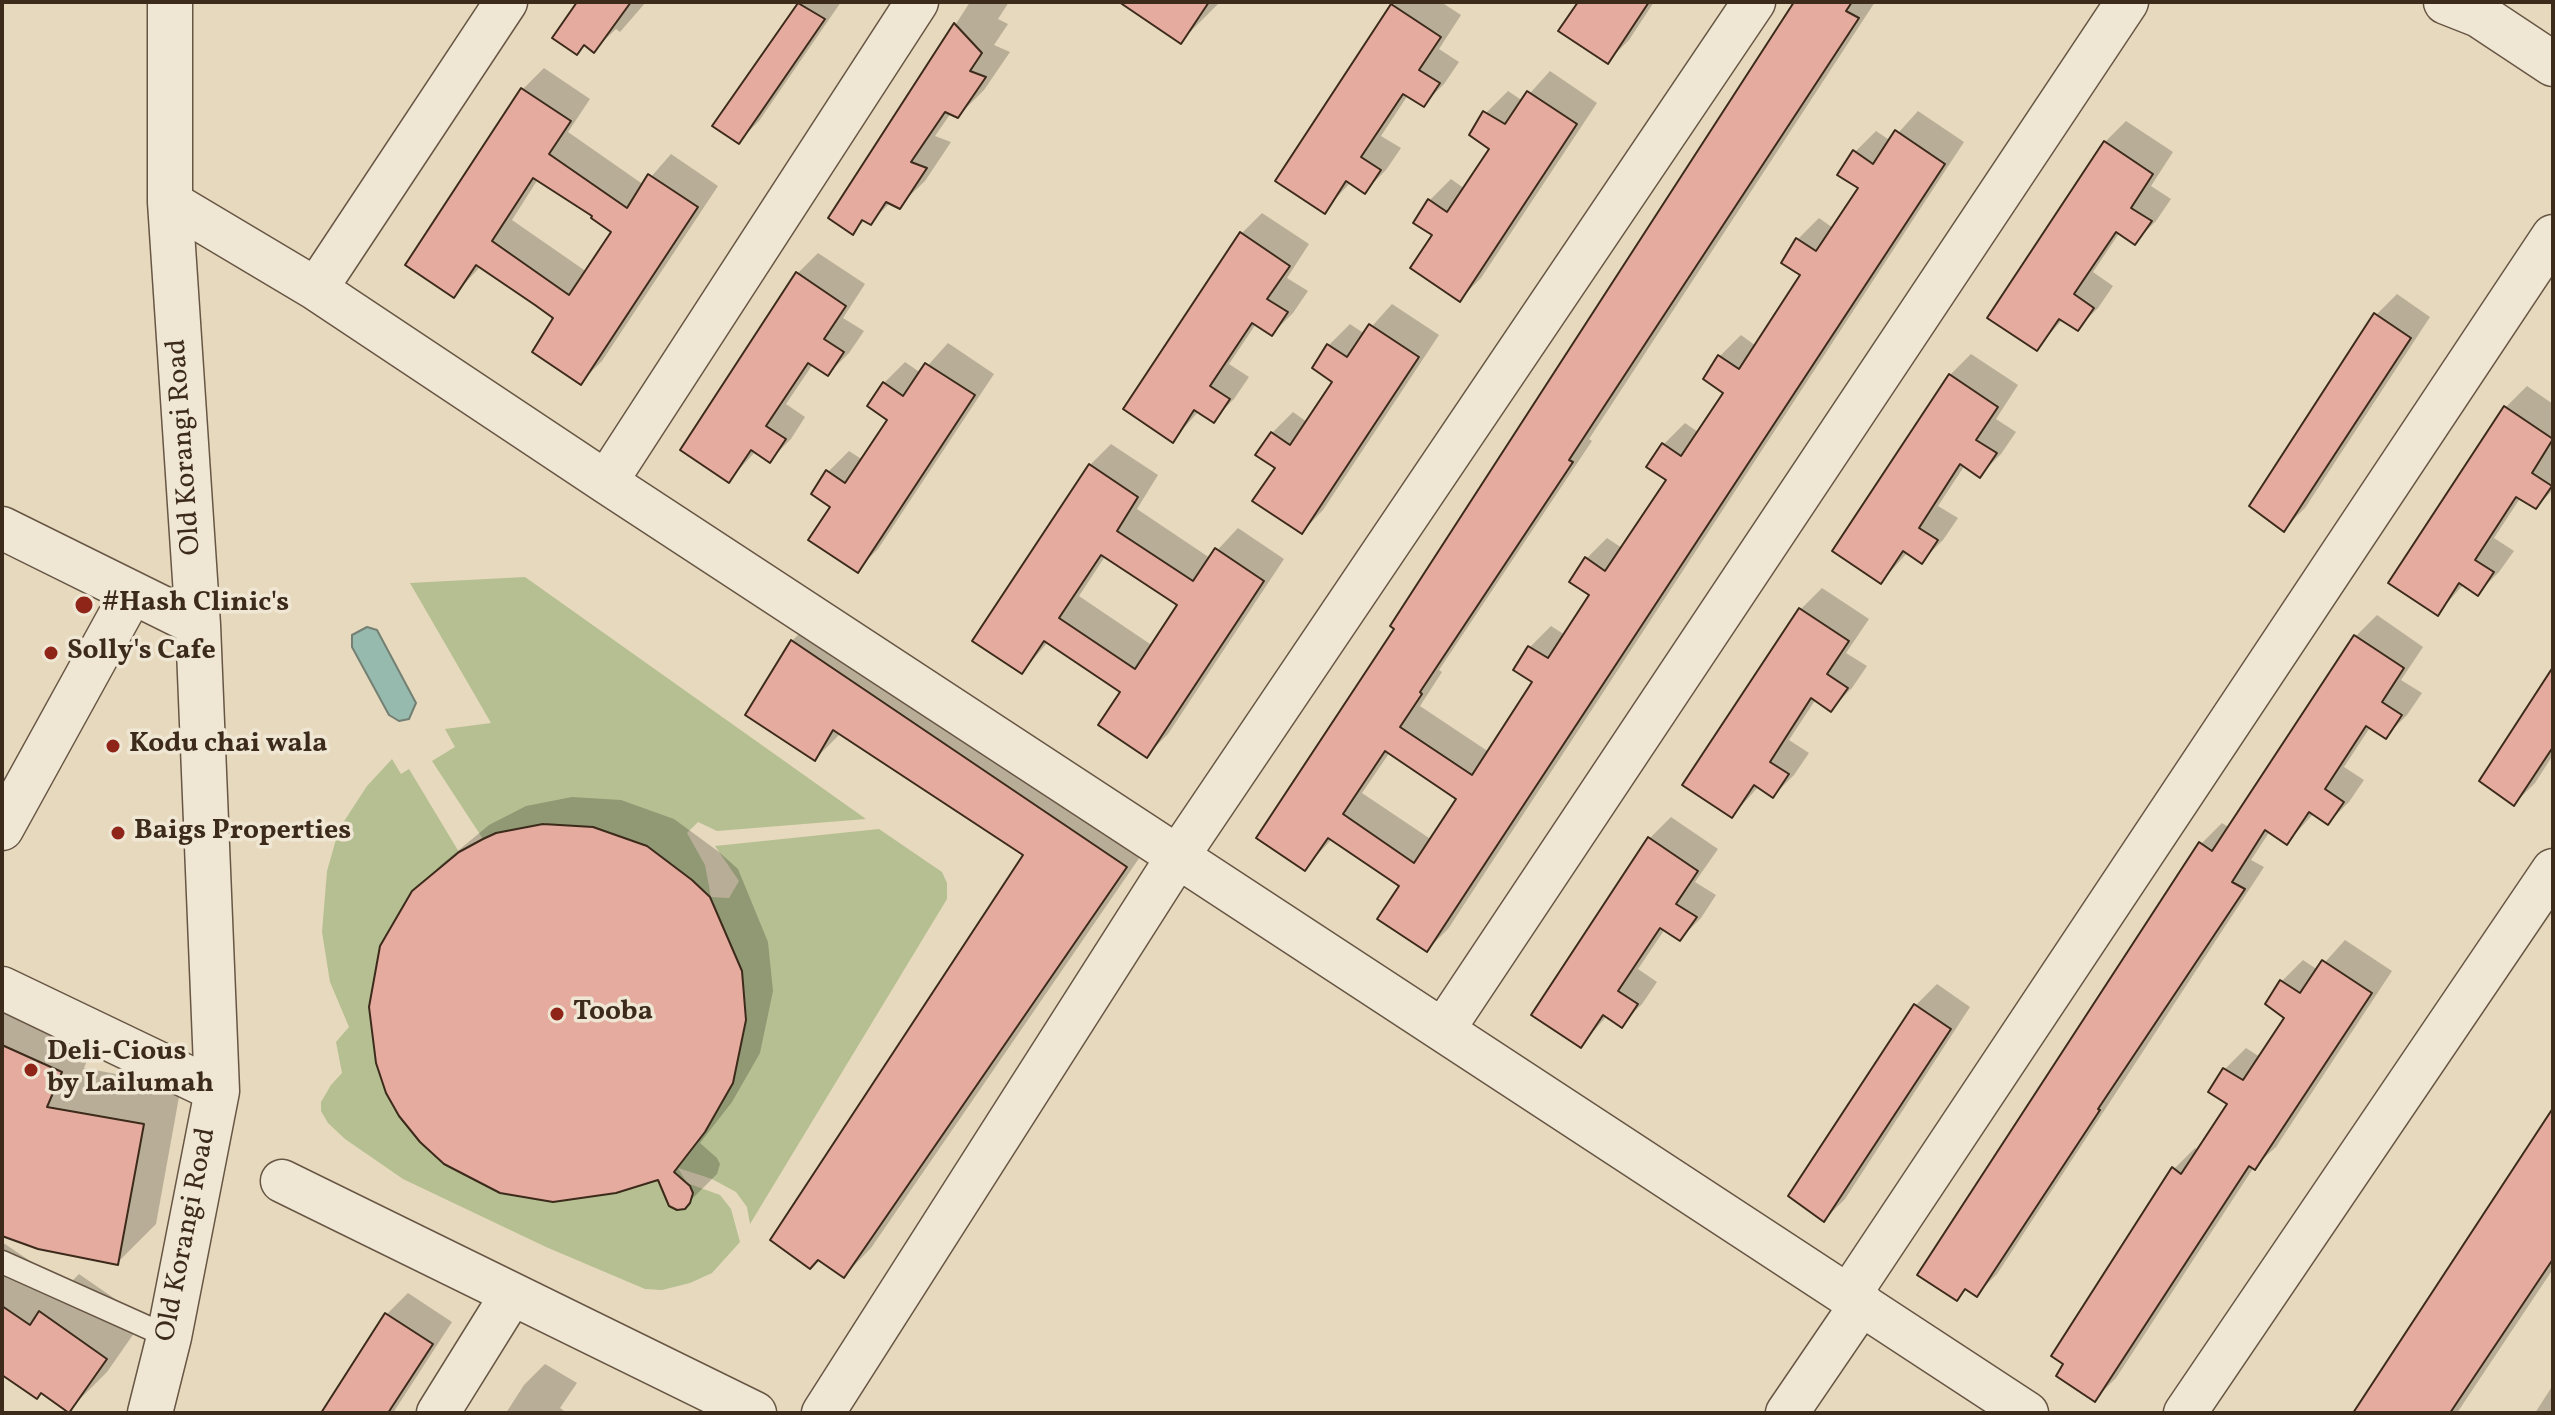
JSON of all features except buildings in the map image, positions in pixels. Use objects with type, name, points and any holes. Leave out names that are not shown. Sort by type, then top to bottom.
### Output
[{"type":"street","name":"Old Korangi Road","points":[[150,1413],[169,1337],[217,1091],[198,625],[170,202],[170,2]]},
{"type":"street","points":[[316,289],[506,2]]},
{"type":"street","points":[[606,482],[917,2]]},
{"type":"street","points":[[823,1413],[1178,856],[1754,2]]},
{"type":"street","points":[[1443,1030],[2127,2]]},
{"type":"street","points":[[2446,2],[2479,15],[2553,64]]},
{"type":"street","points":[[170,202],[316,289],[2027,1413]]},
{"type":"street","points":[[1787,1413],[1856,1299],[2553,236]]},
{"type":"street","points":[[2,528],[198,625]]},
{"type":"street","points":[[2,829],[132,593]]},
{"type":"street","points":[[2185,1413],[2553,870]]},
{"type":"street","points":[[2,988],[217,1091]]},
{"type":"street","points":[[282,1181],[755,1413]]},
{"type":"street","points":[[438,1413],[512,1294]]},
{"type":"lane","points":[[2,1262],[169,1337]]},
{"type":"green space","points":[[525,577],[866,819],[717,831],[698,822],[687,833],[705,865],[711,897],[729,898],[739,881],[715,846],[879,829],[942,872],[947,883],[947,899],[750,1224],[747,1207],[736,1192],[712,1179],[678,1168],[687,1183],[720,1195],[731,1209],[740,1242],[712,1273],[662,1290],[645,1289],[546,1247],[403,1179],[345,1139],[328,1123],[321,1111],[321,1102],[342,1073],[336,1042],[349,1027],[330,982],[322,932],[327,871],[339,829],[367,786],[392,759],[401,774],[409,769],[459,852],[380,946],[369,1007],[376,1063],[386,1093],[733,1083],[746,1020],[742,971],[710,897],[647,846],[593,827],[543,824],[496,833],[483,839],[432,761],[455,747],[445,729],[491,723],[410,583]]},
{"type":"water","points":[[367,627],[377,630],[416,703],[409,719],[399,721],[389,715],[352,647],[352,635]]},
{"type":"place","name":"#Hash Clinic's","points":[[84,605]]},
{"type":"place","name":"Solly's Cafe","points":[[51,653]]},
{"type":"place","name":"Kodu chai wala","points":[[113,746]]},
{"type":"place","name":"Baigs Properties","points":[[118,833]]},
{"type":"place","name":"Tooba","points":[[557,1014]]},
{"type":"place","name":"Deli-Cious by Lailumah","points":[[31,1070]]}]
